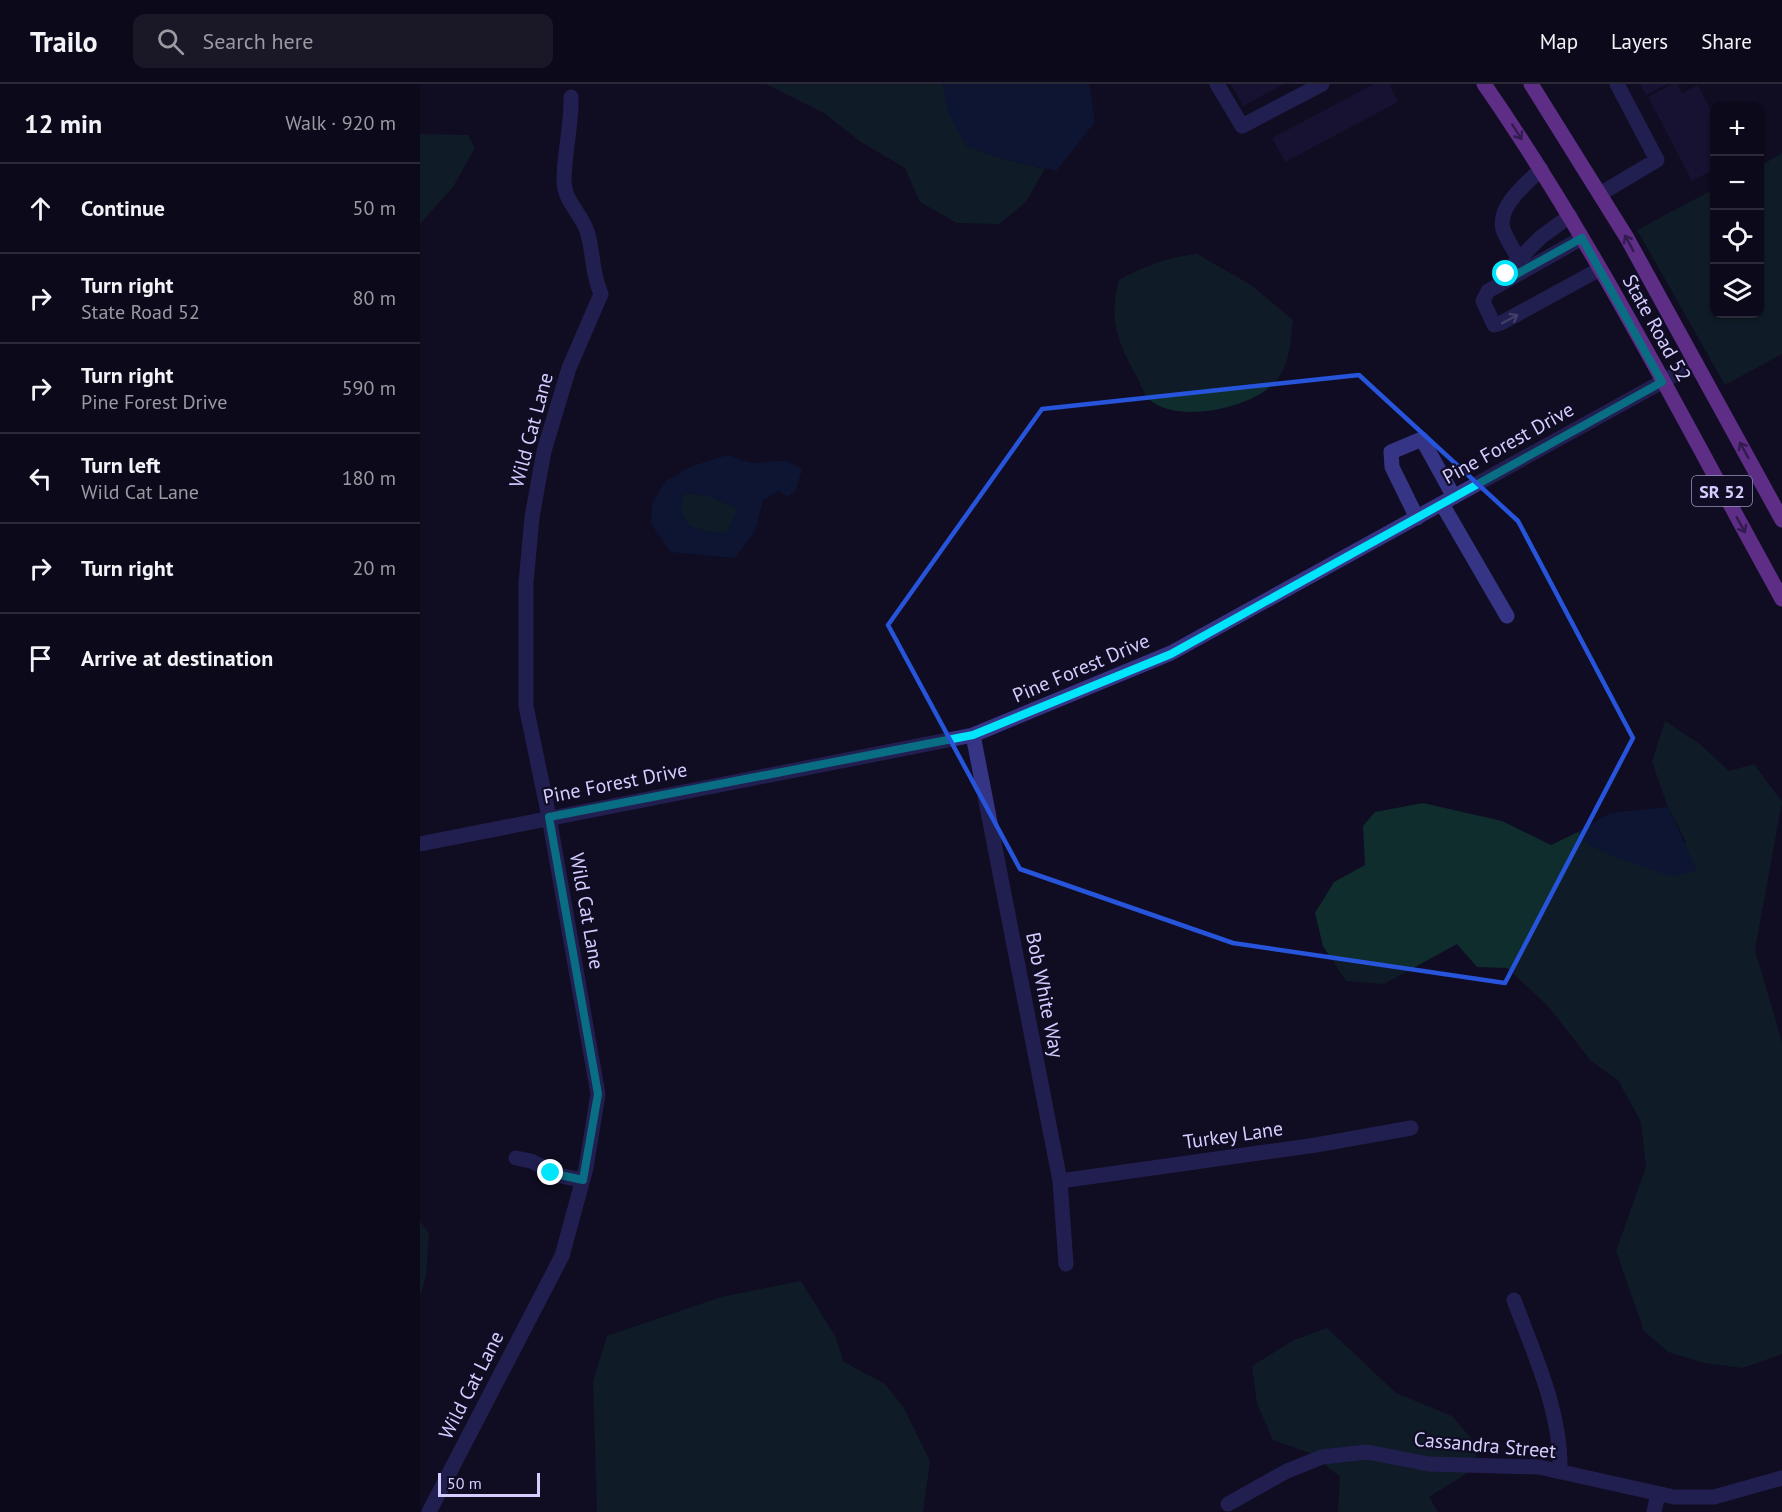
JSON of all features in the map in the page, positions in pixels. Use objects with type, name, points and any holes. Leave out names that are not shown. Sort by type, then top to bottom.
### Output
[{"type":"main road","name":"State Road 52","points":[[1484,84],[1570,216],[1782,599]]},
{"type":"main road","name":"State Road 52","points":[[1537,86],[1696,363],[1782,520]]},
{"type":"street","points":[[1217,84],[1242,126],[1322,84]]},
{"type":"street","points":[[1600,194],[1657,160],[1617,84]]},
{"type":"street","name":"Wild Cat Lane","points":[[429,1512],[562,1256],[583,1180],[598,1094],[549,817],[526,706],[526,583],[532,517],[544,452],[566,379],[601,294],[593,275],[586,229],[571,207],[564,183],[572,119],[571,97]]},
{"type":"street","points":[[1519,259],[1502,228],[1514,196],[1541,169]]},
{"type":"street","points":[[1506,280],[1506,274],[1541,237],[1570,216]]},
{"type":"street","points":[[1582,238],[1506,280],[1484,296],[1484,308],[1494,325],[1600,269]]},
{"type":"street","name":"Pine Forest Drive","points":[[420,844],[973,735],[1171,654],[1696,363]]},
{"type":"street","points":[[1417,518],[1392,467],[1391,452],[1422,439],[1448,500],[1507,616]]},
{"type":"street","name":"Bob White Way","points":[[973,735],[1060,1181],[1066,1264]]},
{"type":"street","name":"Turkey Lane","points":[[1060,1181],[1316,1145],[1411,1128]]},
{"type":"street","points":[[516,1158],[531,1161],[561,1176],[583,1180]]},
{"type":"street","points":[[1514,1300],[1540,1372],[1556,1427],[1560,1472]]},
{"type":"street","name":"Cassandra Street","points":[[1228,1504],[1287,1471],[1322,1457],[1367,1452],[1429,1464],[1539,1467],[1674,1497],[1714,1497],[1782,1480]]},
{"type":"street","points":[[1654,1512],[1658,1494]]},
{"type":"highlighted area","points":[[1359,375],[1518,521],[1633,738],[1505,983],[1233,943],[1020,869],[888,625],[1042,409]]},
{"type":"green space","points":[[766,84],[943,84],[966,146],[1000,158],[1045,169],[1025,203],[999,224],[957,223],[920,202],[905,168],[861,142],[824,113]]},
{"type":"green space","points":[[420,134],[468,135],[475,148],[453,187],[420,224]]},
{"type":"green space","points":[[1782,153],[1782,354],[1725,385],[1637,230],[1710,191],[1710,318],[1764,318],[1764,164]]},
{"type":"green space","points":[[1197,254],[1251,285],[1293,320],[1291,338],[1282,373],[1270,387],[1258,395],[1244,402],[1210,411],[1176,411],[1161,407],[1149,399],[1144,392],[1120,343],[1115,319],[1116,294],[1119,280],[1128,275],[1166,260]]},
{"type":"green space","points":[[685,493],[709,496],[738,509],[727,532],[711,532],[690,527],[682,510],[681,502]]},
{"type":"green space","points":[[1665,721],[1701,745],[1729,771],[1754,764],[1782,802],[1755,950],[1782,1042],[1782,1354],[1743,1368],[1704,1363],[1668,1352],[1644,1331],[1616,1251],[1646,1167],[1641,1122],[1618,1080],[1591,1061],[1548,1006],[1507,968],[1477,967],[1457,944],[1384,984],[1346,981],[1323,946],[1315,913],[1334,882],[1365,865],[1363,826],[1375,812],[1423,803],[1502,821],[1551,845],[1578,832],[1588,845],[1642,866],[1686,842],[1668,807],[1652,762]]},
{"type":"green space","points":[[420,1221],[429,1233],[426,1276],[420,1297]]},
{"type":"green space","points":[[801,1281],[835,1336],[844,1362],[885,1384],[904,1408],[930,1461],[923,1512],[597,1512],[593,1381],[607,1336],[721,1297]]},
{"type":"green space","points":[[1327,1328],[1396,1393],[1452,1416],[1478,1446],[1474,1469],[1429,1497],[1438,1512],[1338,1512],[1340,1477],[1310,1453],[1273,1440],[1257,1404],[1252,1366],[1294,1340]]},
{"type":"water","points":[[942,84],[1089,84],[1095,122],[1056,171],[1000,158],[966,146],[948,112]]},
{"type":"water","points":[[728,455],[753,463],[785,461],[802,470],[795,492],[787,497],[779,491],[763,500],[755,531],[735,558],[671,552],[651,524],[652,503],[666,481],[692,466]],"holes":[[[685,493],[709,496],[738,509],[727,532],[711,532],[690,527],[685,519],[681,506]]]},
{"type":"water","points":[[1668,807],[1697,870],[1672,877],[1588,845],[1578,832],[1610,813]]},
{"type":"building","points":[[1231,84],[1284,84],[1243,106]]},
{"type":"building","points":[[1374,84],[1389,84],[1398,102],[1285,162],[1272,138]]},
{"type":"building","points":[[1640,84],[1667,84],[1646,95]]},
{"type":"building","points":[[1672,84],[1678,84],[1682,93],[1698,85],[1710,108],[1710,171],[1692,181],[1648,97]]},
{"type":"route","points":[[551,1173],[583,1180],[598,1094],[549,817],[973,735],[1171,654],[1662,382],[1582,238],[1506,280],[1506,274]]}]
